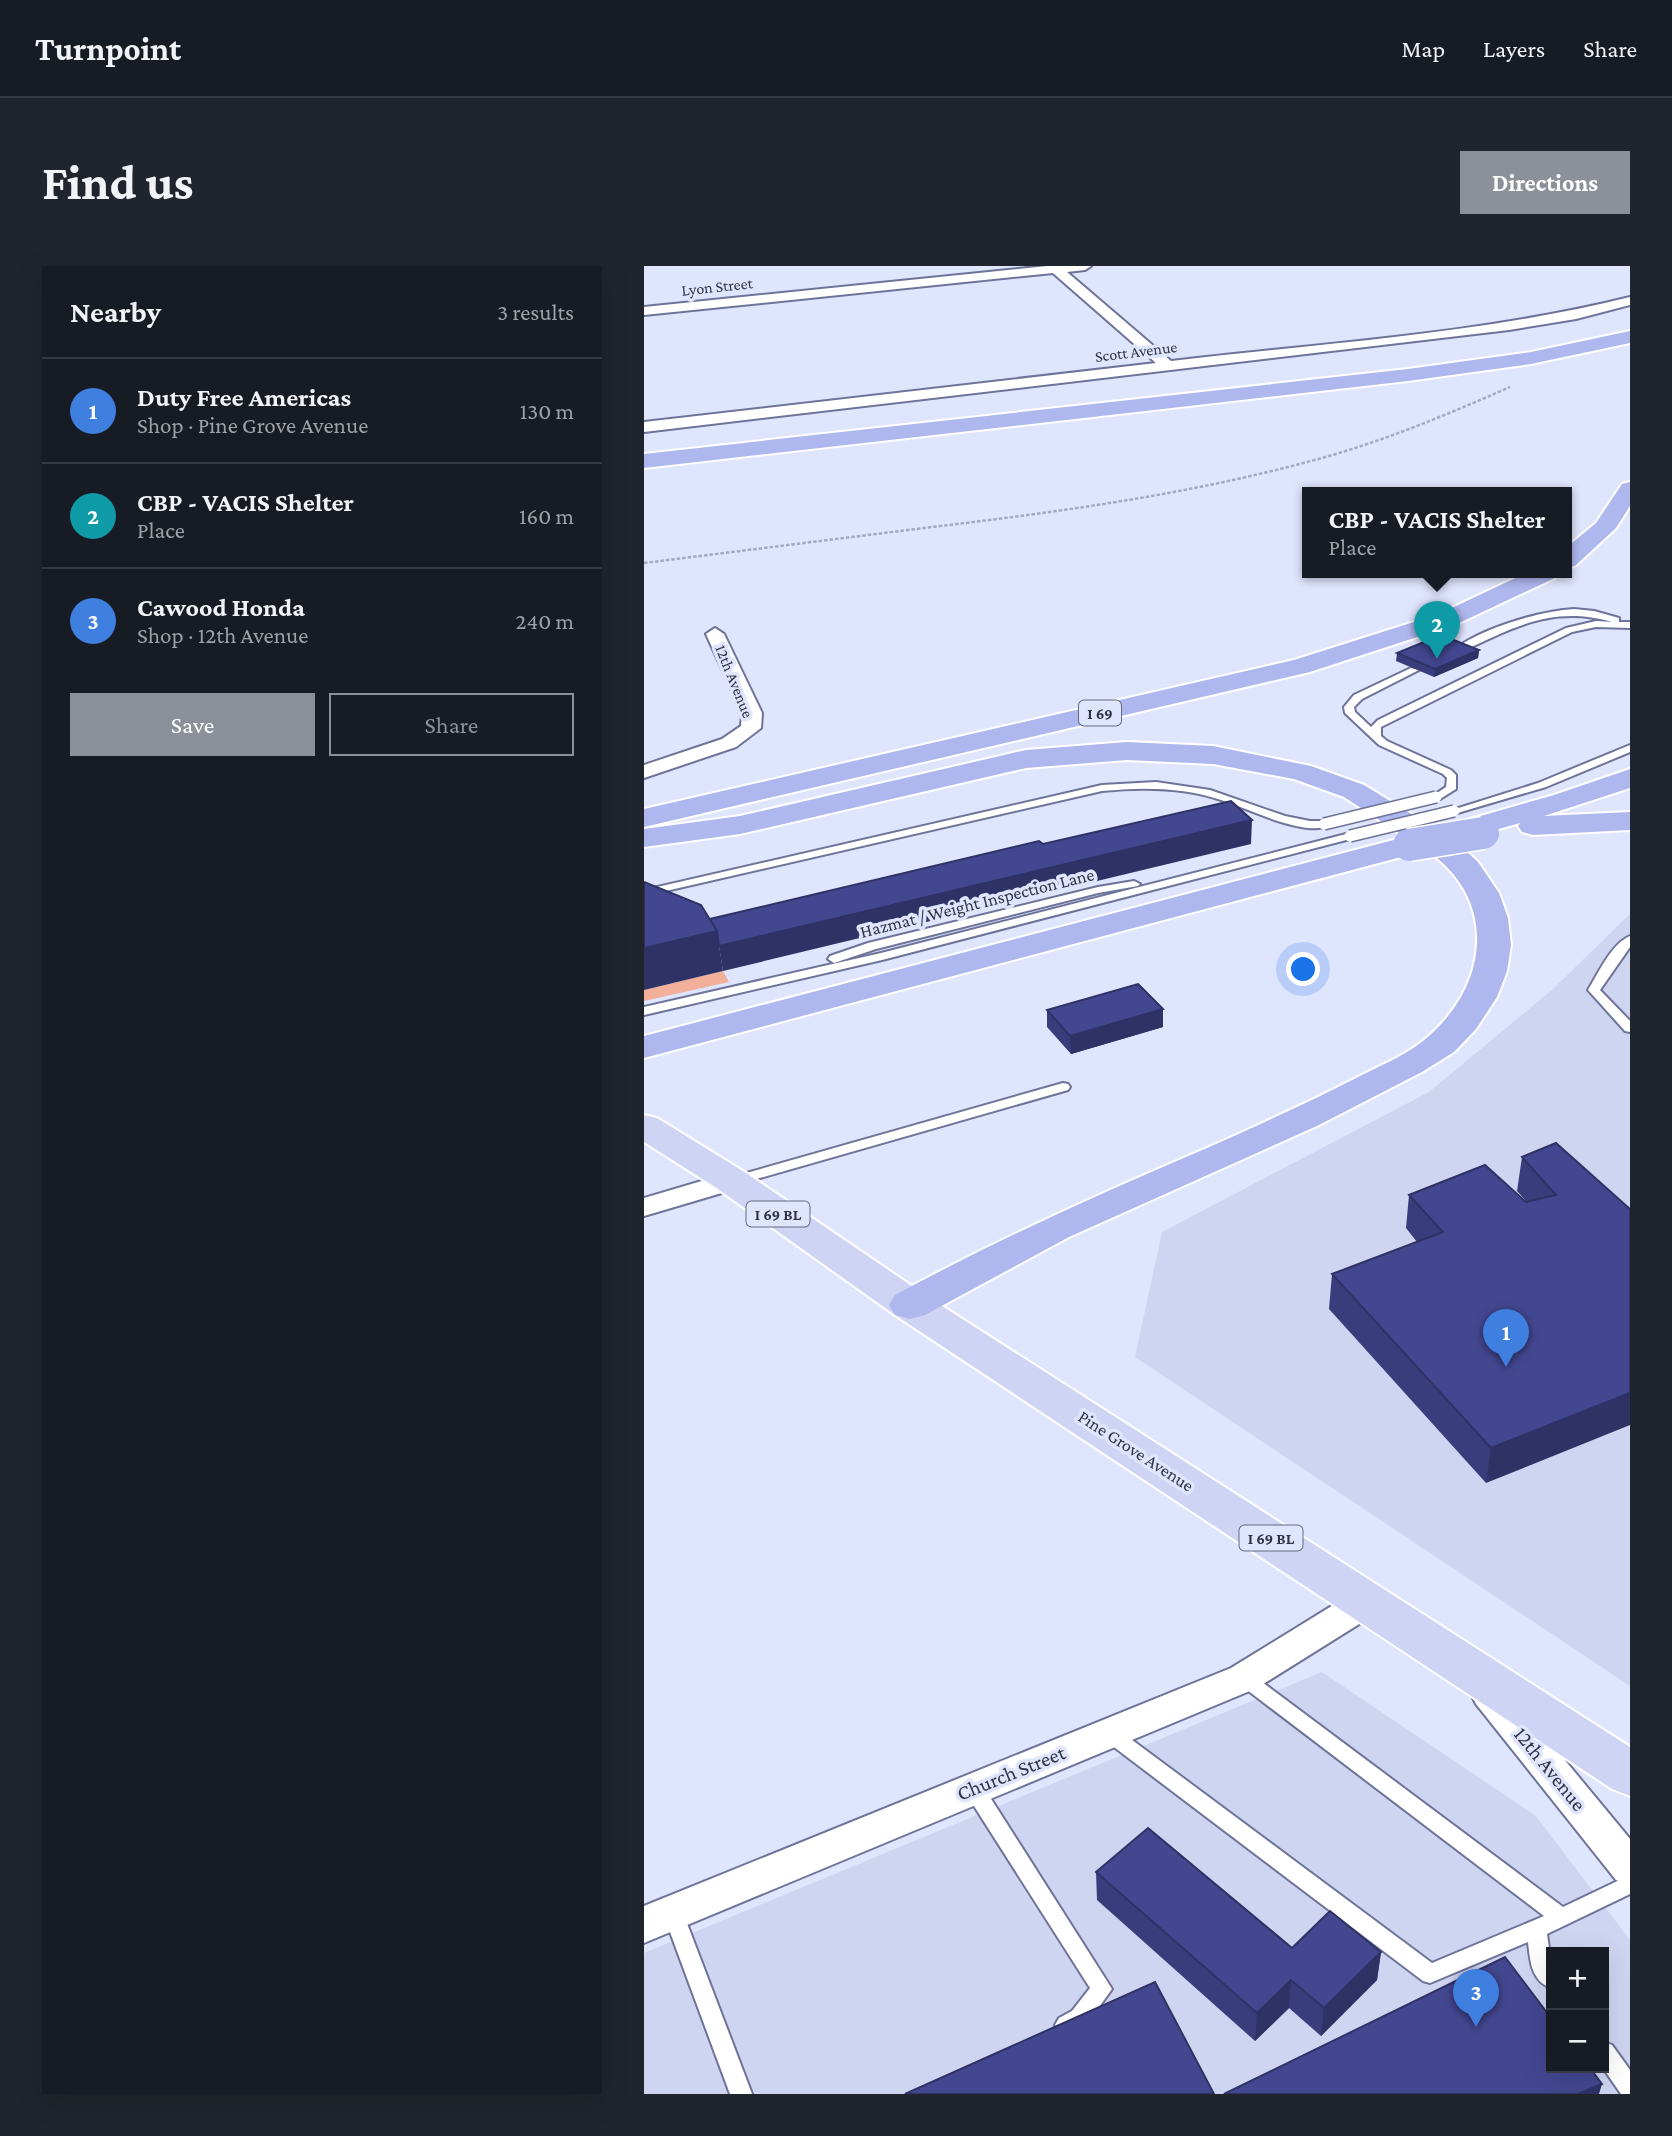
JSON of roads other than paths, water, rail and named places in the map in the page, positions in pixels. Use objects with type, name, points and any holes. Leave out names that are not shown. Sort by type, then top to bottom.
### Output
[{"type":"highway","points":[[644,461],[1437,372],[1531,358],[1630,337]]},
{"type":"highway","points":[[1572,556],[1604,528],[1630,489]]},
{"type":"highway","name":"I 69","points":[[644,818],[1301,666],[1448,619],[1535,578]]},
{"type":"highway","points":[[644,838],[740,825],[1026,759],[1090,752],[1173,752],[1213,755],[1274,765],[1341,785],[1443,847],[1458,858],[1478,880],[1493,920],[1495,950],[1491,975],[1479,998],[1441,1044],[1398,1071],[1328,1108],[1033,1240],[910,1305]]},
{"type":"highway","points":[[648,1045],[1362,845],[1409,845],[1470,823],[1565,801],[1630,778]]},
{"type":"highway","points":[[1470,823],[1545,825],[1630,821]]},
{"type":"main road","name":"Pine Grove Avenue","points":[[644,1126],[732,1181],[910,1305],[1630,1774]]},
{"type":"street","name":"Lyon Street","points":[[644,311],[1085,266]]},
{"type":"street","points":[[1055,267],[1167,365]]},
{"type":"street","name":"Scott Avenue","points":[[644,426],[1509,326],[1576,315],[1630,301]]},
{"type":"street","name":"12th Avenue","points":[[644,772],[729,743],[751,728],[752,713],[715,634]]},
{"type":"street","points":[[644,1207],[732,1181]]},
{"type":"street","name":"Church Street","points":[[659,1919],[1244,1678],[1368,1601]]},
{"type":"street","name":"12th Avenue","points":[[1470,1670],[1630,1868]]},
{"type":"lane","points":[[1460,649],[1533,616],[1550,612],[1588,611],[1630,625]]},
{"type":"lane","points":[[1376,737],[1376,726],[1382,722],[1569,630],[1596,624],[1630,625]]},
{"type":"lane","points":[[644,893],[1102,788],[1145,785],[1216,794],[1306,825],[1324,824],[1436,797],[1451,789],[1452,777],[1447,772],[1393,748],[1376,737],[1350,713],[1349,707],[1358,696],[1414,670]]},
{"type":"lane","points":[[644,1012],[766,981],[908,950],[1280,854],[1362,845],[1470,823],[1542,785],[1630,748]]},
{"type":"lane","points":[[1279,817],[1291,824],[1299,836],[1298,842],[1292,848],[1280,854]]},
{"type":"lane","points":[[1630,940],[1594,990],[1630,1028]]},
{"type":"lane","points":[[732,1181],[1063,1087]]},
{"type":"lane","points":[[1244,1678],[1561,1917]]},
{"type":"lane","points":[[1109,1733],[1430,1974],[1536,1929],[1630,1884]]},
{"type":"lane","points":[[974,1788],[1102,1989],[1079,2018],[1044,2036]]},
{"type":"lane","points":[[659,1919],[741,2094]]},
{"type":"lane","points":[[1536,1929],[1541,1966],[1546,1972]]},
{"type":"lane","points":[[1609,2059],[1630,2088]]},
{"type":"place","name":"CBP - VACIS Shelter","points":[[1437,659]]},
{"type":"place","name":"Duty Free Americas","points":[[1506,1367]]},
{"type":"place","name":"Cawood Honda","points":[[1476,2027]]}]
